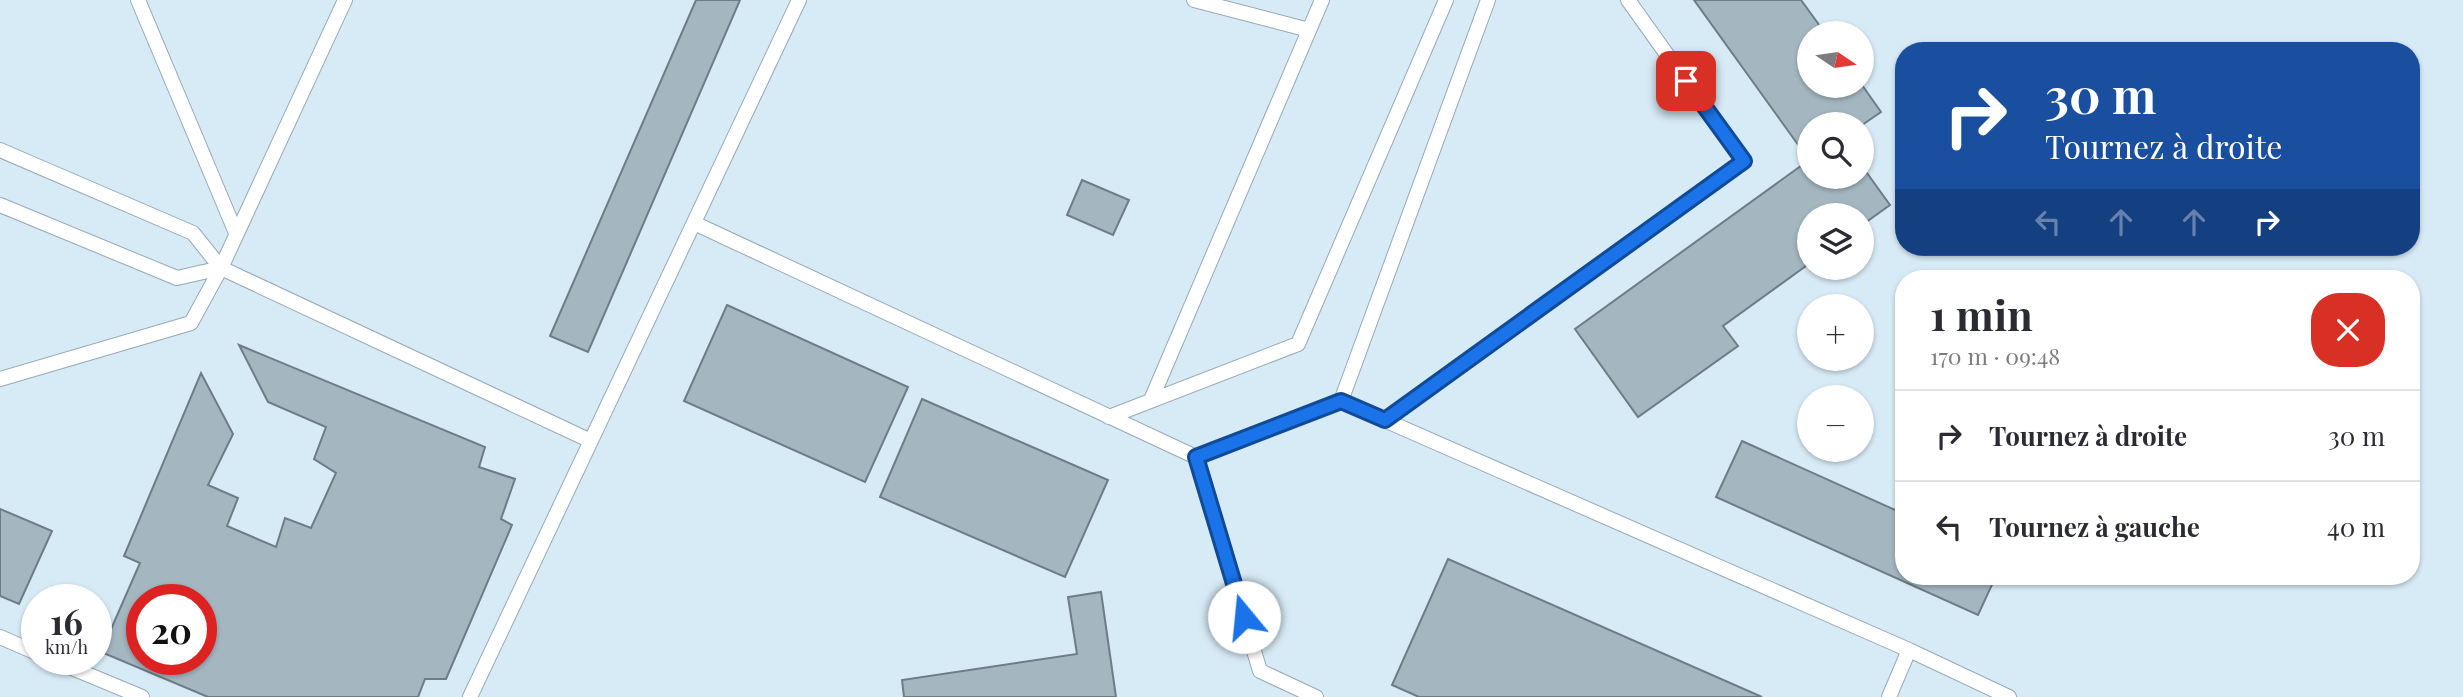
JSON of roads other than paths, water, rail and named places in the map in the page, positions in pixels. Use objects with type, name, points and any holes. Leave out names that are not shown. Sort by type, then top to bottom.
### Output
[{"type":"lane","points":[[138,0],[236,233]]},
{"type":"lane","points":[[0,379],[191,323],[221,268],[345,0]]},
{"type":"lane","points":[[470,697],[799,0]]},
{"type":"lane","points":[[1194,0],[1309,30]]},
{"type":"lane","points":[[1151,400],[1321,0]]},
{"type":"lane","points":[[1110,417],[1298,344],[1447,0]]},
{"type":"lane","points":[[1341,401],[1488,0]]},
{"type":"lane","points":[[1385,420],[1744,161],[1628,0]]},
{"type":"lane","points":[[0,150],[193,233],[221,268],[591,441]]},
{"type":"lane","points":[[0,205],[177,278],[221,268]]},
{"type":"lane","points":[[694,223],[1196,457],[1341,401],[1909,650],[2009,697]]},
{"type":"lane","points":[[1196,457],[1260,671],[1315,697]]},
{"type":"lane","points":[[0,637],[21,646]]},
{"type":"lane","points":[[1889,697],[1909,650]]},
{"type":"lane","points":[[89,675],[142,697]]}]
